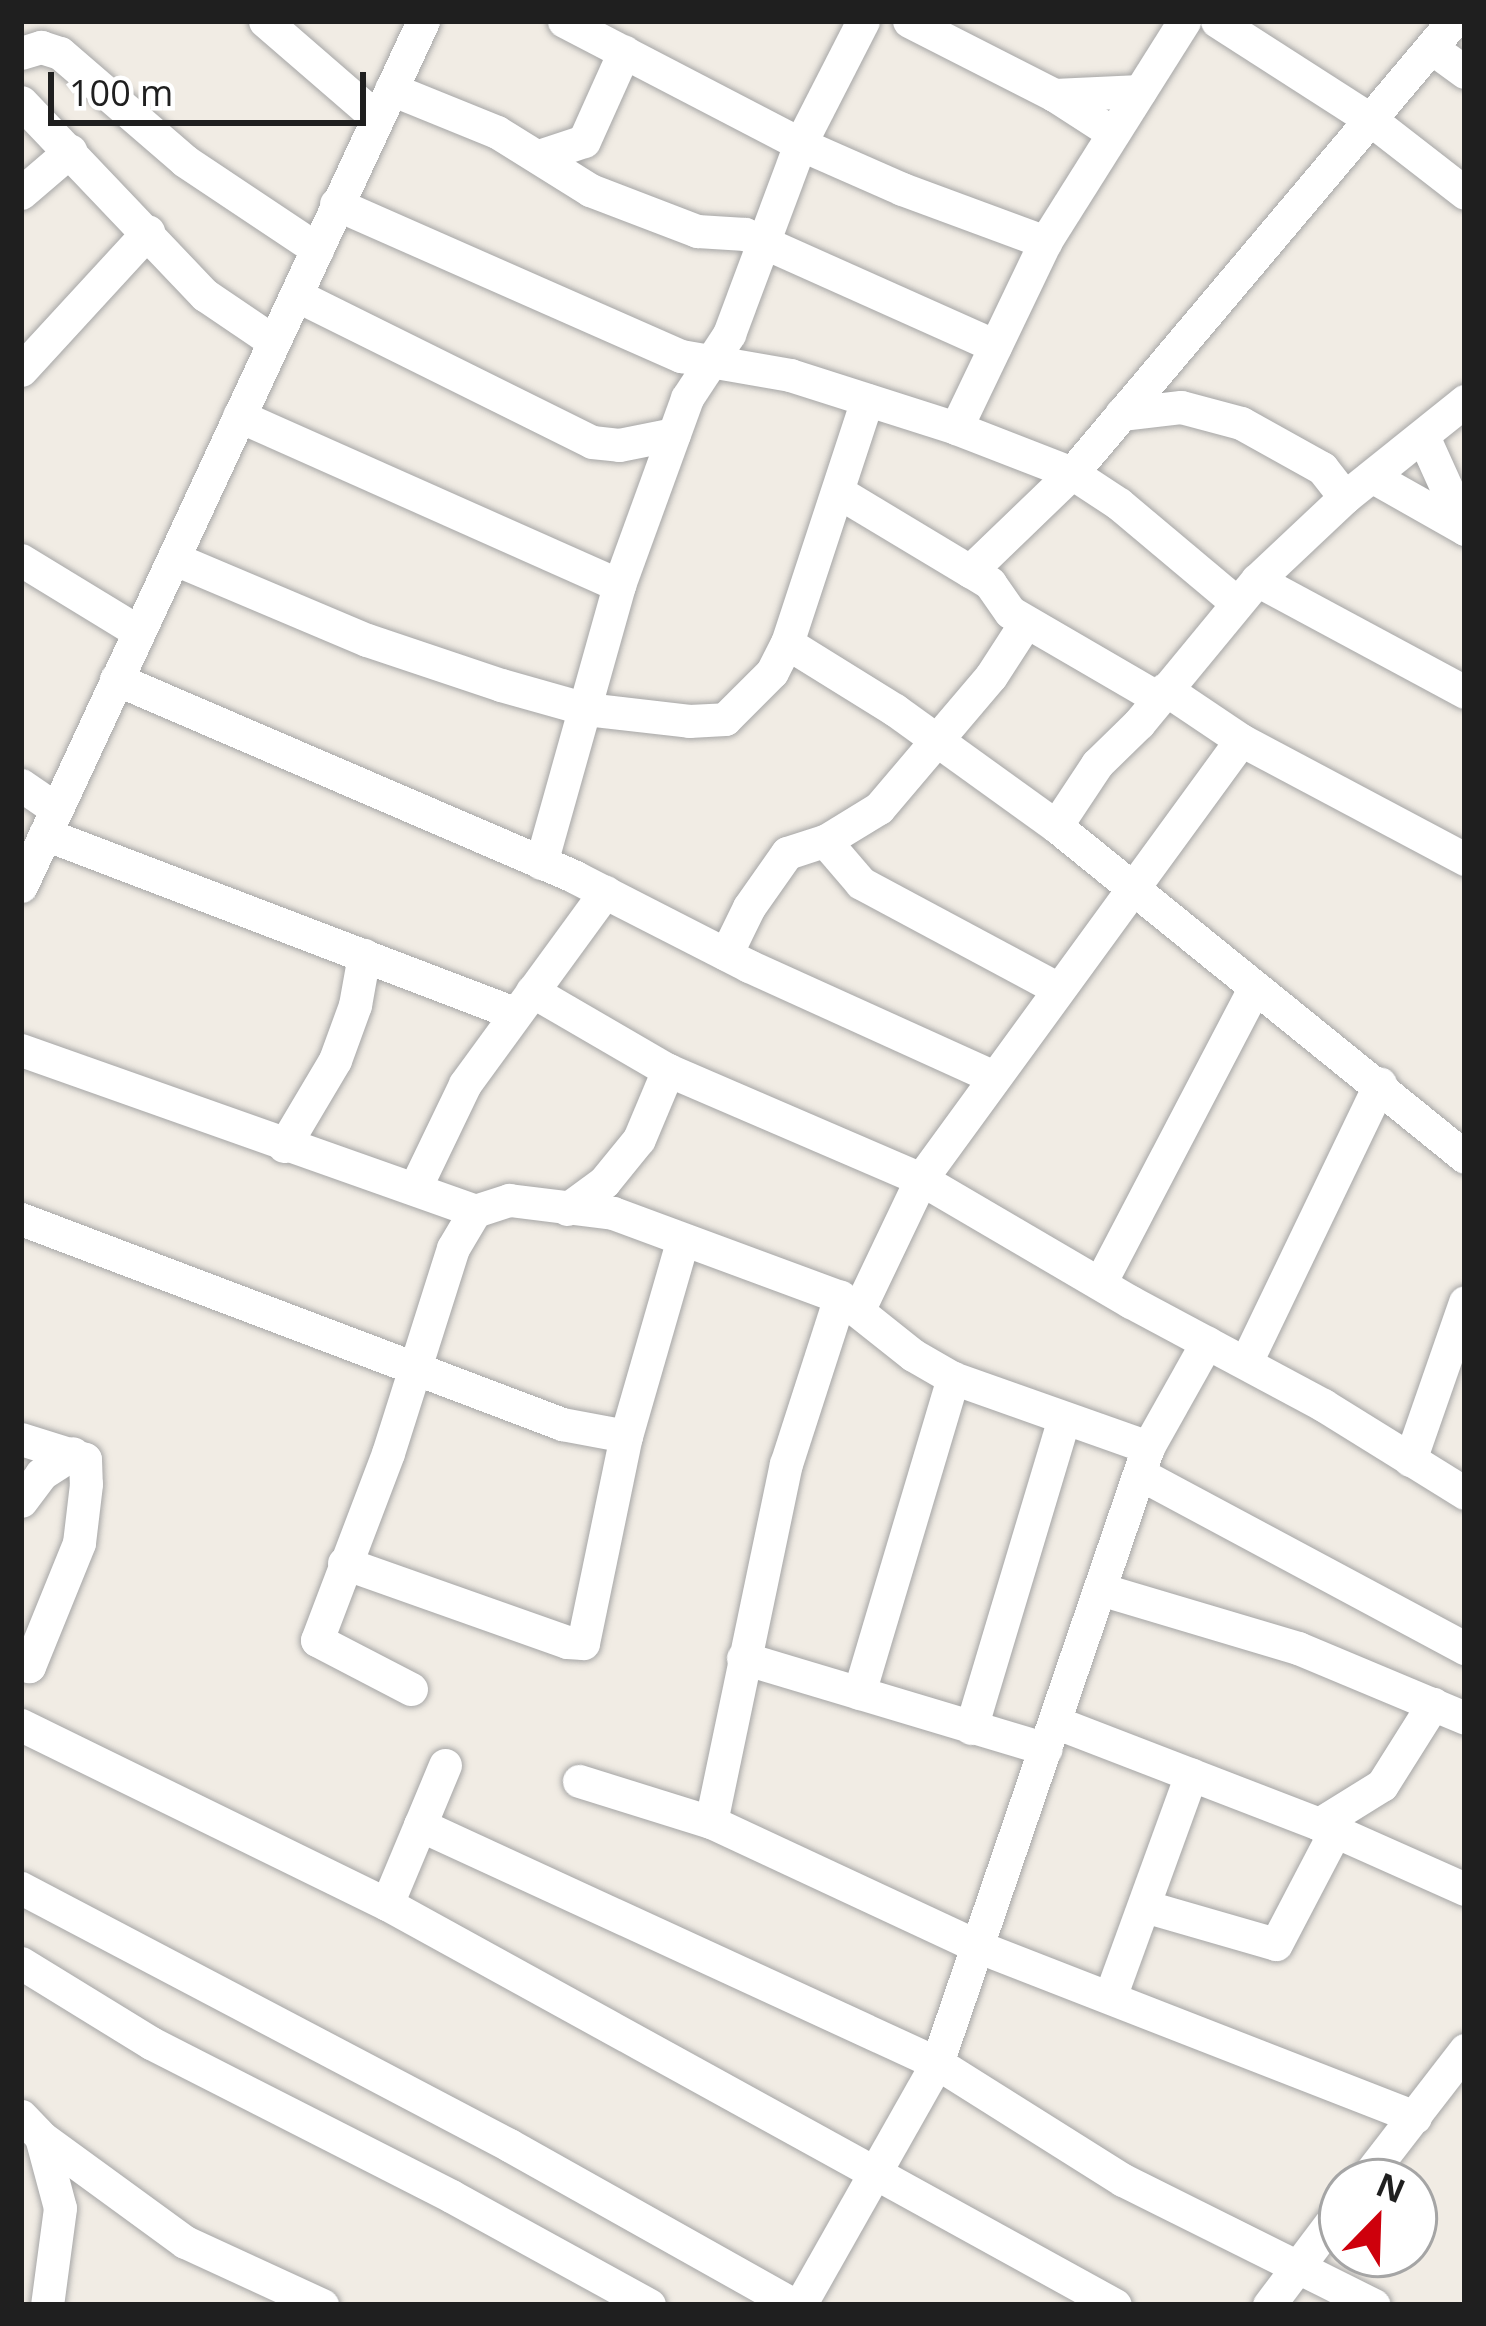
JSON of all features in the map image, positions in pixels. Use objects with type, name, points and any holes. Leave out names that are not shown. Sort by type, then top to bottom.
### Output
[{"type":"street","points":[[265,21],[384,104],[497,132],[590,190],[697,231],[745,234],[995,346]]},
{"type":"street","points":[[21,886],[423,21]]},
{"type":"street","points":[[564,21],[800,144],[1045,242]]},
{"type":"street","points":[[542,863],[620,585],[674,434],[688,398],[730,354],[761,241],[800,144],[863,21]]},
{"type":"street","points":[[956,428],[1045,242],[1184,21]]},
{"type":"street","points":[[1217,21],[1262,32],[1465,193]]},
{"type":"street","points":[[970,571],[1072,473],[1454,21]]},
{"type":"street","points":[[929,25],[1113,133]]},
{"type":"street","points":[[21,52],[40,47],[60,53],[185,161],[317,249]]},
{"type":"street","points":[[1433,49],[1465,72]]},
{"type":"street","points":[[539,156],[584,141],[625,52]]},
{"type":"street","points":[[1054,95],[1140,91]]},
{"type":"street","points":[[21,102],[205,295],[273,340]]},
{"type":"street","points":[[21,193],[70,151]]},
{"type":"street","points":[[336,204],[681,356],[730,354],[956,428],[1072,473],[1247,592],[1465,692]]},
{"type":"street","points":[[21,370],[148,232]]},
{"type":"street","points":[[296,295],[509,404],[607,446],[658,478]]},
{"type":"street","points":[[681,356],[688,398]]},
{"type":"street","points":[[176,559],[367,640],[586,709],[725,719],[772,672],[787,644],[867,400]]},
{"type":"street","points":[[1056,826],[1096,764],[1247,592],[1345,497],[1465,400]]},
{"type":"street","points":[[1121,414],[1181,407],[1241,424],[1322,467],[1345,497]]},
{"type":"street","points":[[239,416],[620,585]]},
{"type":"street","points":[[607,446],[674,434]]},
{"type":"street","points":[[1423,436],[1465,529]]},
{"type":"street","points":[[1373,477],[1465,529]]},
{"type":"street","points":[[840,493],[990,583],[1010,613],[1465,860]]},
{"type":"street","points":[[21,560],[139,632]]},
{"type":"street","points":[[726,954],[749,907],[787,853],[796,846],[826,841],[879,808],[991,676],[1026,622]]},
{"type":"street","points":[[787,644],[1056,826],[1465,1157]]},
{"type":"street","points":[[116,679],[542,863],[992,1076]]},
{"type":"street","points":[[711,1822],[785,1464],[850,1303],[921,1179],[992,1076],[1241,740]]},
{"type":"street","points":[[21,785],[50,822],[364,955],[523,1002],[921,1179],[1246,1362],[1465,1493]]},
{"type":"street","points":[[826,841],[861,883],[1057,988]]},
{"type":"street","points":[[415,1188],[453,1103],[605,892]]},
{"type":"street","points":[[284,1146],[335,1060],[355,1005],[364,955]]},
{"type":"street","points":[[1100,1282],[1254,988]]},
{"type":"street","points":[[21,1050],[475,1211],[509,1200],[613,1213],[850,1303],[913,1355],[953,1378],[1063,1421],[1144,1461],[1465,1648]]},
{"type":"street","points":[[567,1209],[604,1182],[639,1139],[668,1070]]},
{"type":"street","points":[[1246,1362],[1380,1084]]},
{"type":"street","points":[[412,1688],[317,1640],[453,1248],[475,1211]]},
{"type":"street","points":[[21,1219],[562,1424],[626,1436]]},
{"type":"street","points":[[344,1563],[567,1642],[584,1642],[626,1436],[682,1242]]},
{"type":"street","points":[[1410,1460],[1465,1302]]},
{"type":"street","points":[[21,1888],[509,2144],[797,2305],[938,2063],[1144,1461],[1207,1342]]},
{"type":"street","points":[[859,1693],[953,1378]]},
{"type":"street","points":[[971,1728],[1063,1421]]},
{"type":"street","points":[[21,1438],[85,1459],[86,1512],[79,1543],[24,1670]]},
{"type":"street","points":[[21,1502],[41,1474],[74,1454]]},
{"type":"street","points":[[1100,1589],[1280,1641],[1465,1718]]},
{"type":"street","points":[[743,1658],[971,1728],[1051,1736],[1191,1774],[1465,1889]]},
{"type":"street","points":[[1144,1906],[1276,1945],[1327,1828],[1382,1785],[1432,1704]]},
{"type":"street","points":[[21,1725],[387,1904],[1115,2305]]},
{"type":"street","points":[[387,1904],[445,1765]]},
{"type":"street","points":[[1110,1997],[1191,1774]]},
{"type":"street","points":[[578,1781],[711,1822],[980,1947],[1415,2116]]},
{"type":"street","points":[[420,1825],[938,2063],[1123,2180],[1374,2305]]},
{"type":"street","points":[[21,1963],[151,2043],[451,2196],[649,2305]]},
{"type":"street","points":[[1382,2158],[1415,2116],[1454,2087],[1465,2050]]},
{"type":"street","points":[[31,2127],[60,2208],[47,2305]]},
{"type":"street","points":[[31,2127],[185,2242],[322,2305]]},
{"type":"street","points":[[1269,2305],[1318,2238]]}]
